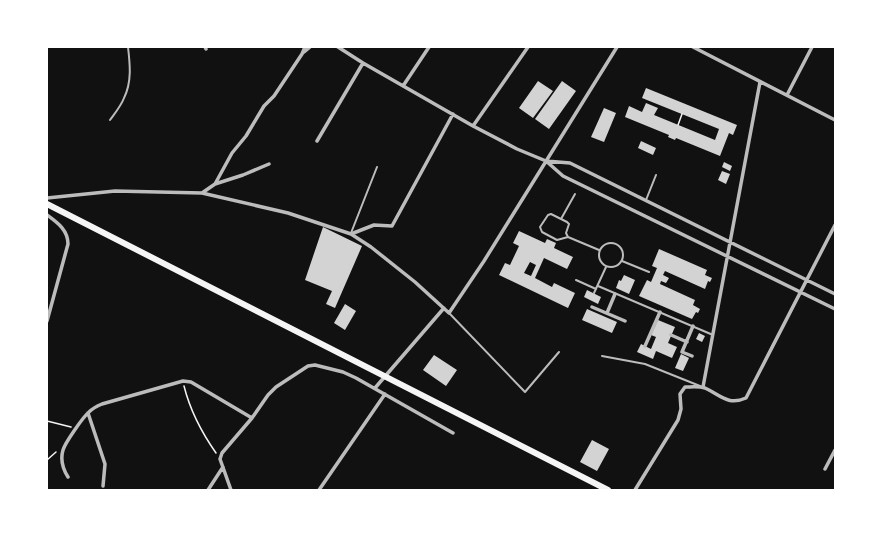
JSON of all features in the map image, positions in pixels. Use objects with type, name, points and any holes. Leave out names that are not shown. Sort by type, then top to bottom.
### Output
[{"type":"main road","points":[[47,204],[608,490]]},
{"type":"street","points":[[215,184],[232,153],[246,136],[264,106],[274,96],[306,47]]},
{"type":"street","points":[[302,54],[310,47]]},
{"type":"street","points":[[338,47],[473,126],[517,149],[546,161],[570,163],[835,294]]},
{"type":"street","points":[[404,86],[430,47]]},
{"type":"street","points":[[473,126],[528,47]]},
{"type":"street","points":[[47,198],[115,191],[202,193],[288,214],[351,234],[371,247],[415,282],[448,312],[484,261],[616,47]]},
{"type":"street","points":[[694,47],[835,120]]},
{"type":"street","points":[[787,95],[812,47]]},
{"type":"street","points":[[317,141],[363,63]]},
{"type":"street","points":[[703,387],[760,82]]},
{"type":"street","points":[[351,234],[374,225],[392,226],[452,114]]},
{"type":"street","points":[[546,161],[563,176],[728,255],[835,309]]},
{"type":"street","points":[[202,193],[215,184],[243,175],[269,164]]},
{"type":"street","points":[[47,215],[63,229],[68,236],[68,244],[47,321]]},
{"type":"street","points":[[635,490],[678,420],[681,409],[680,394],[685,387],[703,387],[721,398],[738,402],[746,398],[835,225]]},
{"type":"street","points":[[607,313],[615,294]]},
{"type":"street","points":[[592,307],[625,321]]},
{"type":"street","points":[[375,388],[444,308]]},
{"type":"street","points":[[645,346],[660,312]]},
{"type":"street","points":[[692,356],[682,352],[693,326]]},
{"type":"street","points":[[671,335],[687,342]]},
{"type":"street","points":[[232,490],[220,459],[222,453],[252,418],[268,395],[276,387],[308,366],[315,365],[343,372],[386,394],[453,433]]},
{"type":"street","points":[[68,477],[62,468],[62,451],[65,444],[88,412],[94,407],[102,404],[183,381],[191,382],[252,418]]},
{"type":"street","points":[[319,490],[386,394]]},
{"type":"street","points":[[88,412],[105,464],[103,486]]},
{"type":"street","points":[[825,469],[835,450]]},
{"type":"street","points":[[208,490],[223,467]]},
{"type":"lane","points":[[110,120],[125,97],[130,78],[128,47]]},
{"type":"lane","points":[[351,234],[377,167]]},
{"type":"lane","points":[[646,200],[656,175]]},
{"type":"lane","points":[[561,219],[575,194]]},
{"type":"lane","points":[[568,237],[566,233],[569,224],[551,214],[548,215],[540,227],[542,232],[557,240],[568,237],[599,250]]},
{"type":"lane","points":[[609,242],[617,244],[622,250],[622,261],[618,266],[606,267],[598,257],[599,250],[609,242]]},
{"type":"lane","points":[[622,261],[649,272]]},
{"type":"lane","points":[[594,294],[606,267]]},
{"type":"lane","points":[[576,280],[660,312],[713,335]]},
{"type":"lane","points":[[448,312],[525,392],[559,352]]},
{"type":"lane","points":[[602,356],[645,364],[703,387]]},
{"type":"path","points":[[678,125],[682,114]]},
{"type":"path","points":[[183,381],[187,400],[208,441],[220,459]]},
{"type":"path","points":[[47,421],[77,429]]},
{"type":"path","points":[[47,460],[55,452],[62,451]]},
{"type":"building","points":[[538,81],[553,91],[533,118],[519,108]]},
{"type":"building","points":[[562,81],[576,91],[549,129],[535,119]]},
{"type":"building","points":[[646,88],[737,125],[733,135],[729,133],[720,156],[676,138],[675,140],[668,137],[669,135],[625,117],[629,106],[642,112],[646,103],[658,108],[654,115],[715,140],[719,129],[642,98]]},
{"type":"building","points":[[604,108],[616,113],[604,142],[591,137]]},
{"type":"building","points":[[641,141],[656,148],[653,155],[638,148]]},
{"type":"building","points":[[724,162],[732,166],[730,171],[722,167]]},
{"type":"building","points":[[722,171],[730,174],[726,184],[718,180]]},
{"type":"building","points":[[323,227],[362,246],[335,308],[326,304],[332,291],[305,280]]},
{"type":"building","points":[[519,231],[545,243],[547,239],[556,243],[554,248],[573,257],[567,269],[544,258],[535,278],[552,287],[554,283],[575,293],[568,308],[499,275],[505,263],[510,265],[519,246],[513,243]],"holes":[[[530,262],[536,265],[531,276],[524,273]]]},
{"type":"building","points":[[659,249],[707,270],[705,275],[712,278],[710,282],[708,281],[705,289],[665,271],[663,275],[669,278],[666,283],[661,281],[660,284],[695,300],[693,305],[700,309],[698,313],[696,312],[692,319],[639,296],[647,280],[651,282],[657,268],[652,266]]},
{"type":"building","points":[[624,275],[635,280],[629,294],[616,288],[619,280],[621,281]]},
{"type":"building","points":[[587,290],[601,297],[598,304],[584,297]]},
{"type":"building","points":[[345,304],[356,311],[345,330],[334,323]]},
{"type":"building","points":[[587,309],[617,322],[612,333],[582,320]]},
{"type":"building","points":[[658,320],[675,327],[668,343],[677,347],[672,358],[656,351],[653,359],[637,352],[641,344],[651,349],[656,337],[651,335]]},
{"type":"building","points":[[699,333],[705,336],[702,342],[696,339]]},
{"type":"building","points":[[681,354],[689,358],[683,371],[675,368]]},
{"type":"building","points":[[434,355],[457,370],[446,386],[423,370]]},
{"type":"building","points":[[592,440],[609,449],[597,471],[580,462]]}]
